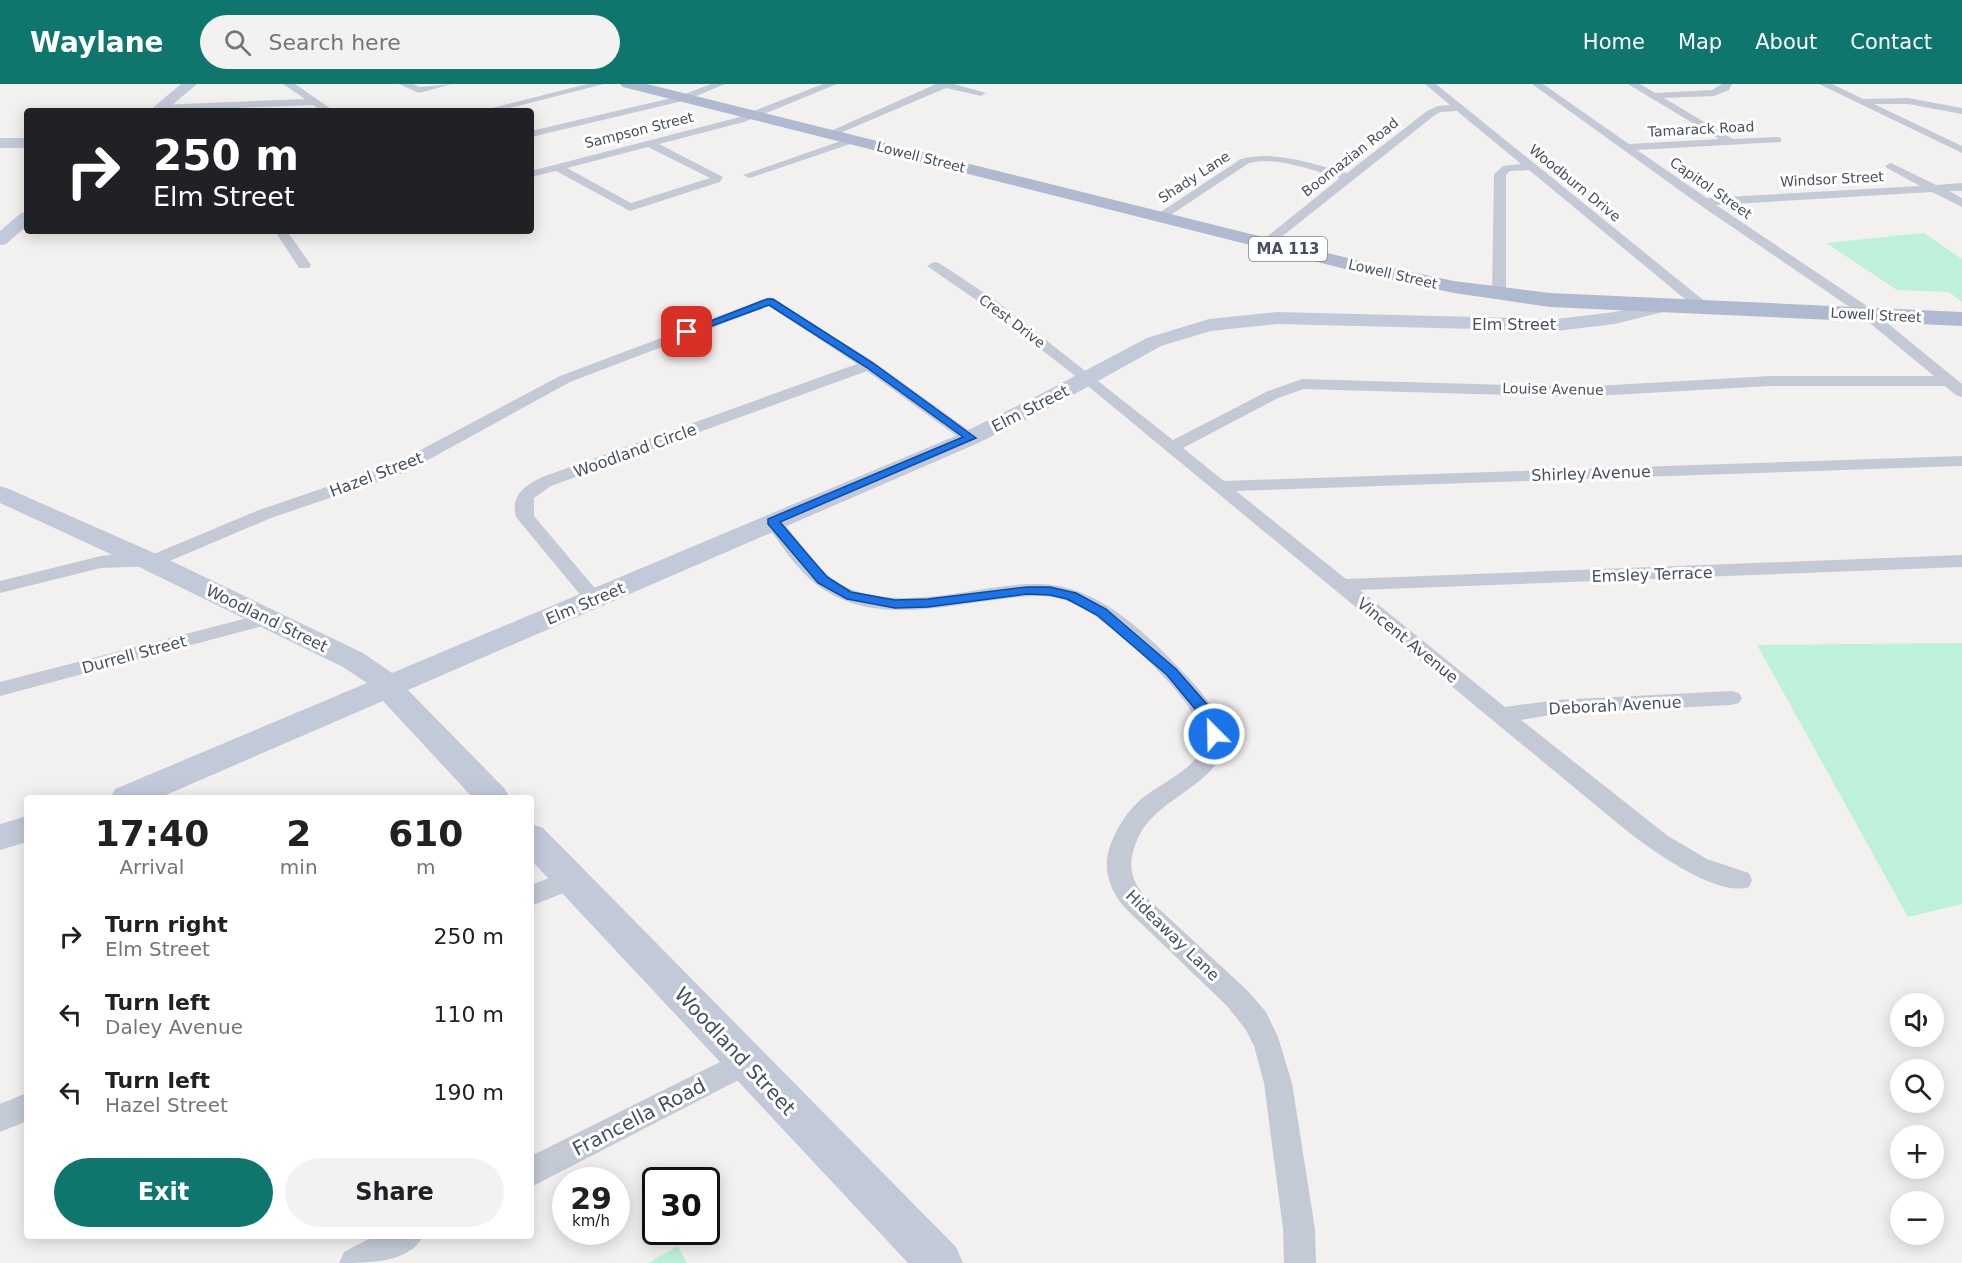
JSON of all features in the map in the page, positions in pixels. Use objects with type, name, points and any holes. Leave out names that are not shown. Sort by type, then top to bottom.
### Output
[{"type":"main road","name":"Lowell Street","points":[[628,84],[1378,271],[1499,294],[1550,300],[1962,319]]},
{"type":"street","points":[[159,108],[190,84]]},
{"type":"street","points":[[288,84],[325,108]]},
{"type":"street","points":[[409,86],[419,90],[447,84]]},
{"type":"street","points":[[498,108],[599,84]]},
{"type":"street","points":[[534,133],[683,98],[720,84]]},
{"type":"street","name":"Sampson Street","points":[[534,173],[754,116],[832,84]]},
{"type":"street","points":[[830,134],[945,84],[981,93]]},
{"type":"street","name":"Woodburn Drive","points":[[1430,84],[1702,306]]},
{"type":"street","name":"Capitol Street","points":[[1537,84],[1870,315],[1962,392]]},
{"type":"street","points":[[1633,84],[1731,142]]},
{"type":"street","points":[[1652,96],[1714,93],[1726,88],[1727,84]]},
{"type":"street","points":[[1824,84],[1962,150]]},
{"type":"street","points":[[1860,101],[1908,101],[1962,111]]},
{"type":"street","points":[[181,108],[316,102]]},
{"type":"street","name":"Boornazian Road","points":[[1265,243],[1431,113],[1438,109],[1458,108]]},
{"type":"street","points":[[749,176],[853,140]]},
{"type":"street","name":"Tamarack Road","points":[[1628,147],[1777,140]]},
{"type":"street","points":[[0,143],[24,142]]},
{"type":"street","points":[[557,167],[630,207],[696,189],[715,181],[717,177],[648,143]]},
{"type":"street","name":"Shady Lane","points":[[1160,217],[1245,161],[1254,158],[1271,158],[1349,177]]},
{"type":"street","points":[[1499,294],[1500,174],[1507,168],[1531,166]]},
{"type":"street","points":[[1891,166],[1962,203]]},
{"type":"street","name":"Windsor Street","points":[[1704,202],[1962,187]]},
{"type":"street","points":[[13,233],[24,220]]},
{"type":"street","points":[[283,234],[304,265]]},
{"type":"street","name":"Crest Drive","points":[[934,266],[990,303],[1088,379]]},
{"type":"street","name":"Hazel Street","points":[[0,587],[101,562],[118,560],[151,562],[265,514],[400,468],[564,379],[770,301],[869,365]]},
{"type":"street","name":"Elm Street","points":[[134,795],[971,438],[1088,379],[1154,342],[1187,330],[1228,321],[1305,318],[1556,325],[1615,318],[1668,305]]},
{"type":"street","points":[[869,365],[971,438]]},
{"type":"street","name":"Woodland Circle","points":[[594,599],[525,517],[522,506],[527,494],[551,480],[869,365]]},
{"type":"street","name":"Vincent Avenue","points":[[1088,379],[1635,825],[1676,855],[1710,872],[1740,880]]},
{"type":"street","name":"Louise Avenue","points":[[1172,447],[1272,395],[1302,384],[1578,392],[1770,381],[1949,381]]},
{"type":"street","name":"Shirley Avenue","points":[[1220,486],[1962,461]]},
{"type":"street","name":"Woodland Street","points":[[0,495],[151,562],[352,660],[375,674],[491,795]]},
{"type":"street","name":"Hideaway Lane","points":[[773,521],[823,580],[847,595],[862,599],[912,604],[1038,590],[1060,593],[1082,600],[1102,612],[1147,649],[1201,704],[1214,734],[1211,754],[1197,771],[1145,810],[1126,829],[1119,851],[1119,875],[1122,885],[1135,902],[1238,999],[1256,1022],[1265,1040],[1278,1083],[1299,1229],[1300,1263]]},
{"type":"street","name":"Emsley Terrace","points":[[1341,585],[1962,561]]},
{"type":"street","name":"Durrell Street","points":[[0,689],[267,619]]},
{"type":"street","name":"Deborah Avenue","points":[[1500,714],[1556,707],[1731,699]]},
{"type":"street","points":[[0,837],[24,830]]},
{"type":"street","name":"Woodland Street","points":[[534,840],[940,1263]]},
{"type":"street","points":[[534,895],[572,879]]},
{"type":"street","name":"Francella Road","points":[[534,1170],[747,1062]]},
{"type":"street","points":[[0,1118],[24,1108]]},
{"type":"street","points":[[354,1263],[401,1239]]},
{"type":"green space","points":[[1924,233],[1962,259],[1962,302],[1949,292],[1897,290],[1826,243]]},
{"type":"green space","points":[[1962,643],[1962,904],[1908,917],[1757,645]]},
{"type":"green space","points":[[678,1246],[687,1263],[648,1263]]},
{"type":"route","points":[[687,332],[770,301],[869,365],[971,438],[773,521],[814,572],[833,588],[862,599],[895,604],[928,603],[1038,590],[1060,593],[1082,600],[1102,612],[1171,672],[1207,713],[1214,734]]}]
